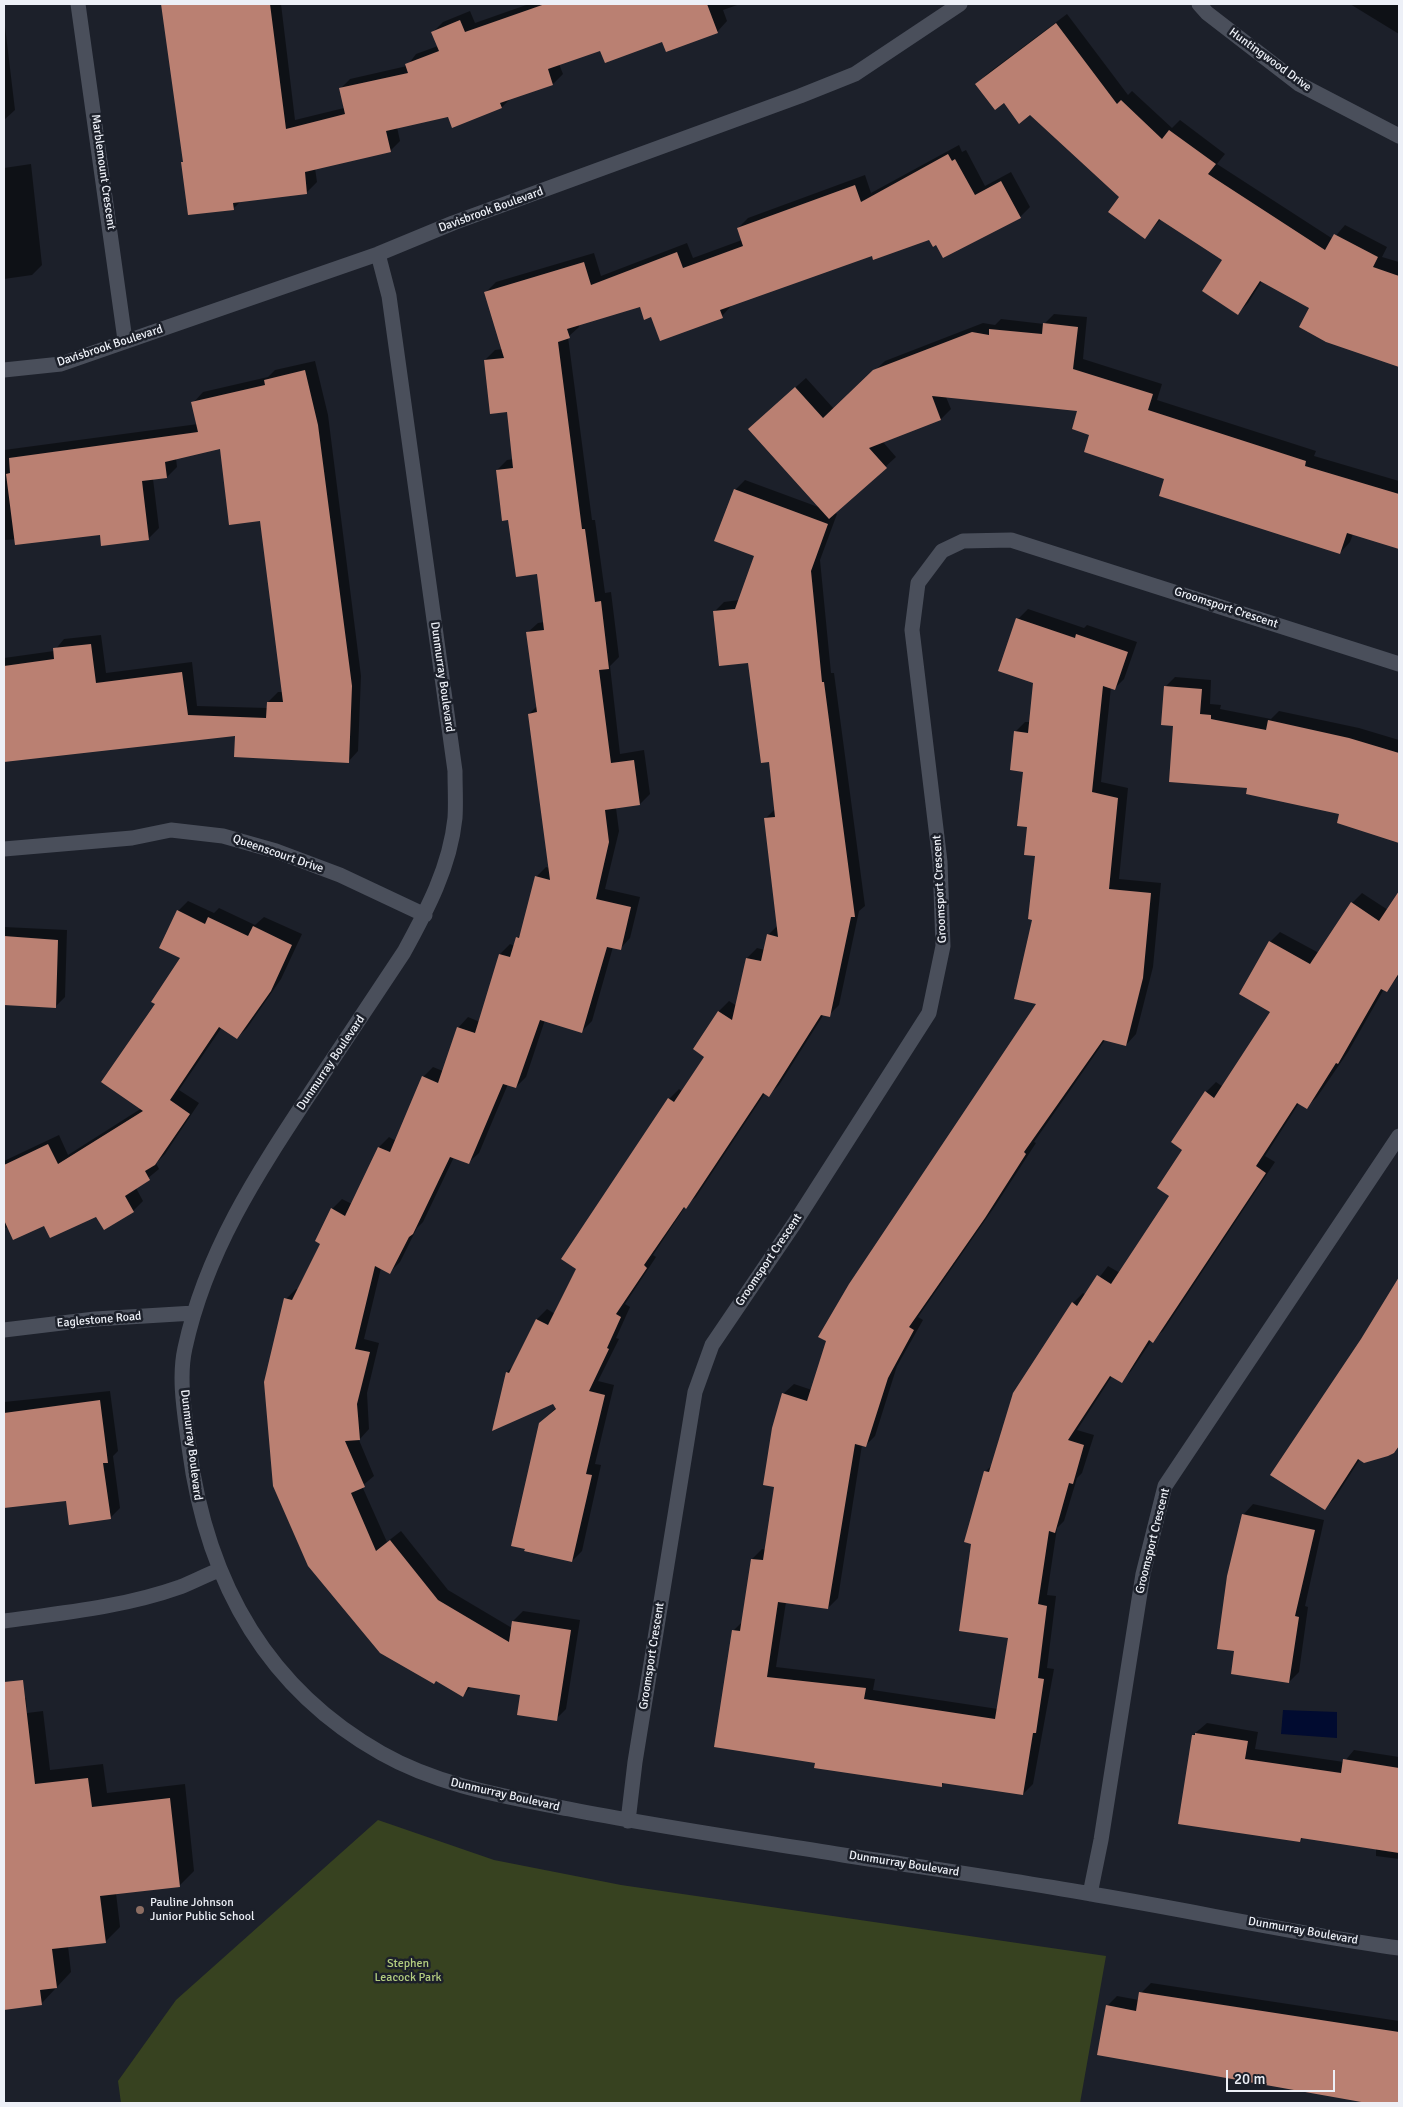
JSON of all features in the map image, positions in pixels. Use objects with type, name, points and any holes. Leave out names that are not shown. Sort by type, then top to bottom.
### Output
[{"type":"street","name":"Marblemount Crescent","points":[[78,4],[125,340]]},
{"type":"street","name":"Davisbrook Boulevard","points":[[4,370],[61,364],[125,340],[378,254],[453,223],[855,74],[960,4]]},
{"type":"street","name":"Huntingwood Drive","points":[[1199,4],[1207,13],[1299,84],[1399,136]]},
{"type":"street","name":"Dunmurray Boulevard","points":[[378,254],[389,296],[455,772],[455,819],[444,869],[424,915],[404,952],[270,1156],[236,1213],[211,1261],[194,1313],[183,1355],[184,1412],[194,1490],[219,1570],[233,1602],[279,1669],[310,1703],[357,1738],[400,1763],[461,1786],[508,1798],[628,1821],[1090,1894],[1399,1948]]},
{"type":"street","name":"Groomsport Crescent","points":[[628,1821],[635,1762],[695,1392],[712,1345],[794,1224],[929,1013],[943,946],[940,862],[912,630],[918,583],[942,551],[963,540],[1011,540],[1399,664]]},
{"type":"street","name":"Queenscourt Drive","points":[[4,849],[132,838],[171,830],[223,836],[276,851],[340,875],[424,915]]},
{"type":"street","name":"Groomsport Crescent","points":[[1090,1894],[1103,1830],[1143,1574],[1166,1486],[1399,1136]]},
{"type":"street","name":"Eaglestone Road","points":[[4,1330],[95,1319],[194,1313]]},
{"type":"street","points":[[4,1621],[77,1611],[128,1600],[179,1587],[219,1570]]},
{"type":"green space","name":"Stephen Leacock Park","points":[[378,1820],[494,1860],[621,1885],[1106,1956],[1080,2103],[121,2103],[118,2081],[176,2000]]},
{"type":"water","points":[[1283,1710],[1337,1712],[1337,1738],[1281,1734]]},
{"type":"building","points":[[161,4],[270,4],[286,129],[345,114],[339,88],[408,73],[405,64],[439,51],[431,32],[460,20],[465,32],[545,4],[707,4],[718,33],[666,52],[662,42],[605,63],[600,51],[548,69],[553,85],[500,103],[502,108],[452,128],[448,117],[386,131],[391,152],[305,172],[307,194],[233,203],[234,210],[188,215],[181,162],[183,162]]},
{"type":"building","points":[[1056,23],[1117,104],[1121,100],[1162,139],[1169,130],[1216,164],[1208,174],[1325,250],[1334,234],[1378,257],[1373,267],[1399,276],[1399,367],[1326,342],[1299,327],[1309,308],[1260,281],[1238,315],[1202,291],[1222,260],[1159,219],[1145,239],[1108,212],[1119,197],[1030,115],[1019,124],[1004,103],[995,110],[975,84]]},
{"type":"building","points":[[948,154],[952,161],[955,159],[975,195],[1001,181],[1021,218],[943,258],[936,245],[933,247],[929,240],[873,260],[872,256],[720,310],[723,318],[660,341],[651,317],[644,320],[640,307],[567,329],[570,338],[558,342],[582,529],[585,529],[595,602],[601,601],[609,669],[599,670],[611,763],[634,760],[640,805],[605,810],[609,842],[596,899],[631,907],[621,950],[607,947],[582,1033],[540,1020],[516,1088],[503,1084],[469,1164],[450,1157],[413,1234],[409,1237],[390,1274],[375,1266],[355,1349],[370,1352],[357,1404],[360,1440],[345,1441],[365,1487],[351,1493],[376,1551],[390,1540],[438,1600],[509,1642],[512,1621],[571,1630],[557,1721],[517,1715],[520,1695],[468,1687],[463,1697],[436,1681],[434,1684],[380,1653],[308,1566],[273,1486],[264,1382],[284,1298],[292,1300],[320,1244],[315,1241],[331,1208],[345,1216],[378,1147],[390,1152],[422,1076],[438,1083],[457,1027],[475,1033],[499,954],[510,957],[516,937],[519,938],[535,876],[550,880],[528,714],[537,712],[526,632],[544,630],[537,574],[516,577],[508,520],[502,521],[496,470],[513,468],[507,412],[490,414],[484,360],[504,358],[484,292],[584,262],[591,285],[677,252],[683,268],[743,246],[737,228],[855,185],[861,202]]},
{"type":"building","points":[[1043,323],[1078,327],[1073,369],[1153,394],[1148,410],[1306,461],[1305,466],[1399,494],[1399,549],[1347,533],[1340,554],[1159,496],[1164,479],[1084,452],[1089,435],[1072,429],[1077,411],[932,396],[941,420],[869,448],[887,468],[829,519],[748,429],[795,387],[823,418],[873,370],[972,332],[989,335],[989,329],[1042,334]]},
{"type":"building","points":[[305,370],[318,425],[352,686],[349,763],[234,757],[235,736],[4,762],[4,666],[54,659],[53,648],[91,644],[96,683],[182,672],[188,715],[266,718],[267,702],[283,702],[260,521],[229,525],[220,449],[165,462],[167,478],[142,481],[149,540],[101,546],[100,535],[15,545],[6,474],[10,473],[9,458],[198,432],[191,402],[265,385],[264,380]]},
{"type":"building","points":[[734,489],[828,524],[811,571],[822,682],[824,682],[855,917],[851,917],[830,1017],[821,1015],[769,1097],[763,1093],[686,1209],[684,1207],[644,1265],[647,1268],[616,1314],[621,1317],[607,1348],[609,1349],[589,1391],[605,1395],[586,1474],[592,1475],[572,1562],[524,1551],[525,1549],[511,1546],[539,1423],[556,1409],[553,1404],[492,1431],[506,1372],[509,1373],[536,1319],[548,1325],[576,1269],[561,1259],[668,1098],[674,1102],[704,1057],[693,1049],[718,1011],[732,1020],[746,958],[761,961],[767,934],[778,937],[764,818],[775,817],[769,762],[761,763],[748,663],[719,666],[713,611],[735,609],[754,556],[714,541]]},
{"type":"building","points":[[1016,618],[1075,638],[1076,634],[1128,652],[1115,690],[1103,686],[1092,792],[1118,798],[1109,889],[1151,893],[1143,978],[1126,1046],[1103,1040],[1024,1152],[1026,1154],[985,1218],[909,1327],[914,1330],[888,1378],[866,1447],[855,1444],[828,1609],[778,1602],[767,1677],[866,1688],[864,1699],[995,1719],[1008,1638],[959,1631],[971,1544],[964,1542],[984,1471],[989,1472],[1013,1393],[1072,1302],[1077,1306],[1097,1275],[1111,1284],[1169,1196],[1157,1188],[1182,1150],[1171,1142],[1205,1091],[1214,1098],[1270,1012],[1239,994],[1269,941],[1310,964],[1351,902],[1379,921],[1399,891],[1399,973],[1387,992],[1381,989],[1338,1064],[1336,1063],[1307,1109],[1297,1103],[1256,1166],[1266,1173],[1153,1343],[1149,1340],[1122,1383],[1110,1376],[1068,1440],[1084,1445],[1073,1484],[1069,1483],[1055,1533],[1049,1531],[1038,1604],[1047,1606],[1038,1678],[1044,1679],[1036,1733],[1033,1733],[1023,1795],[942,1783],[942,1787],[814,1768],[815,1763],[714,1747],[732,1630],[740,1631],[751,1559],[763,1560],[774,1487],[763,1485],[772,1428],[782,1393],[807,1401],[826,1341],[818,1337],[849,1284],[1036,1004],[1014,999],[1032,920],[1028,919],[1035,856],[1024,855],[1027,827],[1017,826],[1023,772],[1010,770],[1014,731],[1028,733],[1033,683],[998,671]]},
{"type":"building","points":[[1164,686],[1202,689],[1200,714],[1211,715],[1211,719],[1266,730],[1268,720],[1349,738],[1399,753],[1399,843],[1337,823],[1339,814],[1246,794],[1247,788],[1169,782],[1173,726],[1161,725]]},
{"type":"building","points":[[177,910],[205,924],[208,917],[248,936],[253,926],[292,945],[271,991],[237,1039],[219,1027],[170,1100],[190,1114],[155,1165],[145,1171],[150,1180],[125,1196],[134,1212],[104,1230],[96,1217],[50,1238],[44,1226],[13,1240],[4,1220],[4,1165],[48,1144],[58,1164],[143,1111],[101,1082],[155,1004],[151,1002],[180,958],[159,948]]},
{"type":"building","points":[[4,936],[58,940],[56,1008],[4,1005]]},
{"type":"building","points":[[1399,1277],[1399,1446],[1394,1453],[1388,1456],[1364,1463],[1358,1459],[1325,1510],[1270,1475],[1361,1339]]},
{"type":"building","points":[[100,1400],[108,1463],[103,1463],[111,1519],[69,1525],[66,1501],[4,1508],[4,1413]]},
{"type":"building","points":[[1242,1514],[1315,1530],[1295,1616],[1299,1617],[1289,1683],[1231,1674],[1234,1651],[1217,1649],[1227,1576]]},
{"type":"building","points":[[23,1680],[35,1784],[88,1778],[92,1807],[170,1798],[180,1887],[100,1896],[106,1943],[52,1949],[57,1988],[40,1990],[42,2005],[4,2010],[4,1682]]},
{"type":"building","points":[[1195,1733],[1248,1741],[1245,1759],[1341,1773],[1343,1759],[1399,1768],[1399,1853],[1301,1838],[1300,1842],[1178,1824],[1192,1735],[1195,1735]]},
{"type":"building","points":[[1139,1992],[1399,2032],[1399,2103],[1367,2103],[1097,2055],[1106,2005],[1136,2011]]},
{"type":"place","name":"Pauline Johnson Junior Public School","points":[[140,1910]]}]
